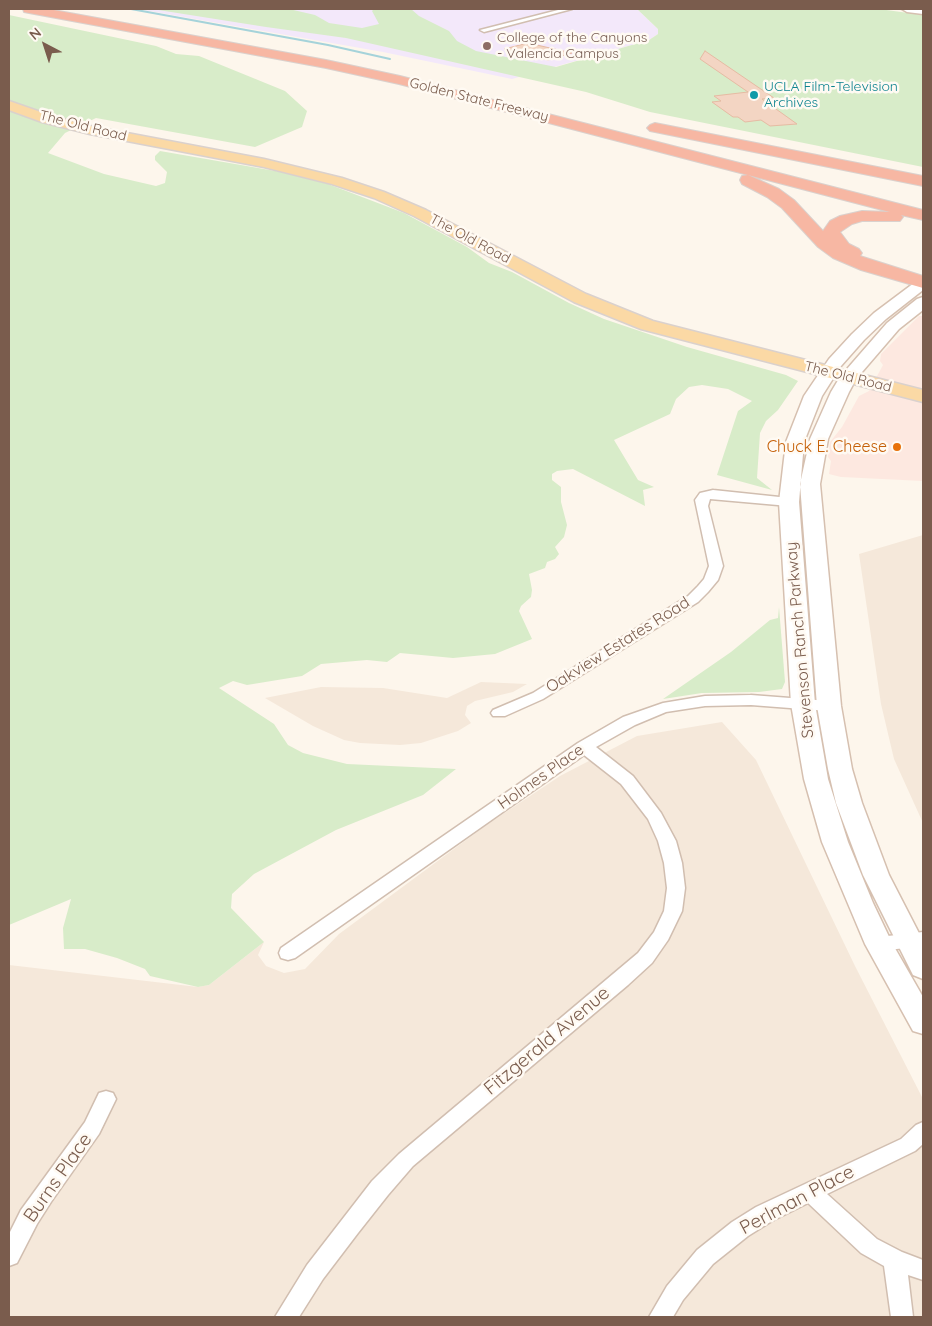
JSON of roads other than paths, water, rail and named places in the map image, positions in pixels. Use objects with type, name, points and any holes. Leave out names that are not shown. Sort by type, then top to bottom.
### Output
[{"type":"highway","name":"Golden State Freeway","points":[[29,9],[355,70],[923,215]]},
{"type":"highway","name":"Golden State Freeway","points":[[88,9],[324,51],[438,75]]},
{"type":"highway","points":[[897,192],[630,123],[923,181]]},
{"type":"highway","points":[[599,131],[732,175],[764,188],[788,204],[824,244],[839,254],[868,266],[923,283]]},
{"type":"highway","points":[[826,174],[923,193]]},
{"type":"highway","points":[[923,223],[894,217],[862,216],[841,222],[831,232],[837,243],[860,257],[915,273],[923,273]]},
{"type":"main road","points":[[907,9],[923,11]]},
{"type":"main road","name":"The Old Road","points":[[9,97],[95,124],[278,159],[355,178],[396,192],[439,211],[614,299],[716,333],[923,396]]},
{"type":"main road","name":"The Old Road","points":[[9,105],[48,119],[90,130],[264,163],[316,175],[359,188],[420,213],[602,308],[668,332],[842,370],[923,385]]},
{"type":"main road","name":"Stevenson Ranch Parkway","points":[[923,283],[874,321],[842,370],[840,392],[819,439],[810,484],[829,706],[840,769],[849,802],[876,875],[916,940],[923,968]]},
{"type":"main road","name":"Stevenson Ranch Parkway","points":[[923,302],[842,370],[808,407],[796,442],[792,462],[789,502],[803,704],[810,754],[825,809],[849,875],[879,944],[923,1023]]},
{"type":"street","points":[[484,30],[569,9]]},
{"type":"street","name":"Oakview Estates Road","points":[[499,713],[538,696],[693,599],[703,590],[711,580],[716,566],[701,506],[701,500],[705,496],[713,494],[789,502]]},
{"type":"street","name":"Holmes Place","points":[[288,953],[584,747],[629,720],[663,708],[682,704],[728,700],[829,706]]},
{"type":"street","name":"Fitzgerald Avenue","points":[[286,1317],[332,1249],[380,1188],[406,1160],[621,980],[645,958],[662,935],[674,911],[676,888],[673,863],[667,841],[651,811],[627,780],[605,761],[584,747]]},
{"type":"street","points":[[879,944],[916,940]]},
{"type":"street","name":"Burns Place","points":[[9,1256],[38,1202],[92,1128],[106,1099]]},
{"type":"street","name":"Perlman Place","points":[[660,1317],[688,1276],[714,1249],[740,1229],[764,1214],[918,1141]]},
{"type":"street","points":[[810,1192],[869,1246],[895,1260],[923,1270]]},
{"type":"street","points":[[895,1260],[902,1317]]},
{"type":"waterway","points":[[131,9],[328,45],[390,59]]},
{"type":"place","name":"College of the Canyons - Valencia Campus","points":[[487,46]]},
{"type":"place","name":"UCLA Film-Television Archives","points":[[754,95]]},
{"type":"place","name":"Chuck E. Cheese","points":[[897,447]]}]
